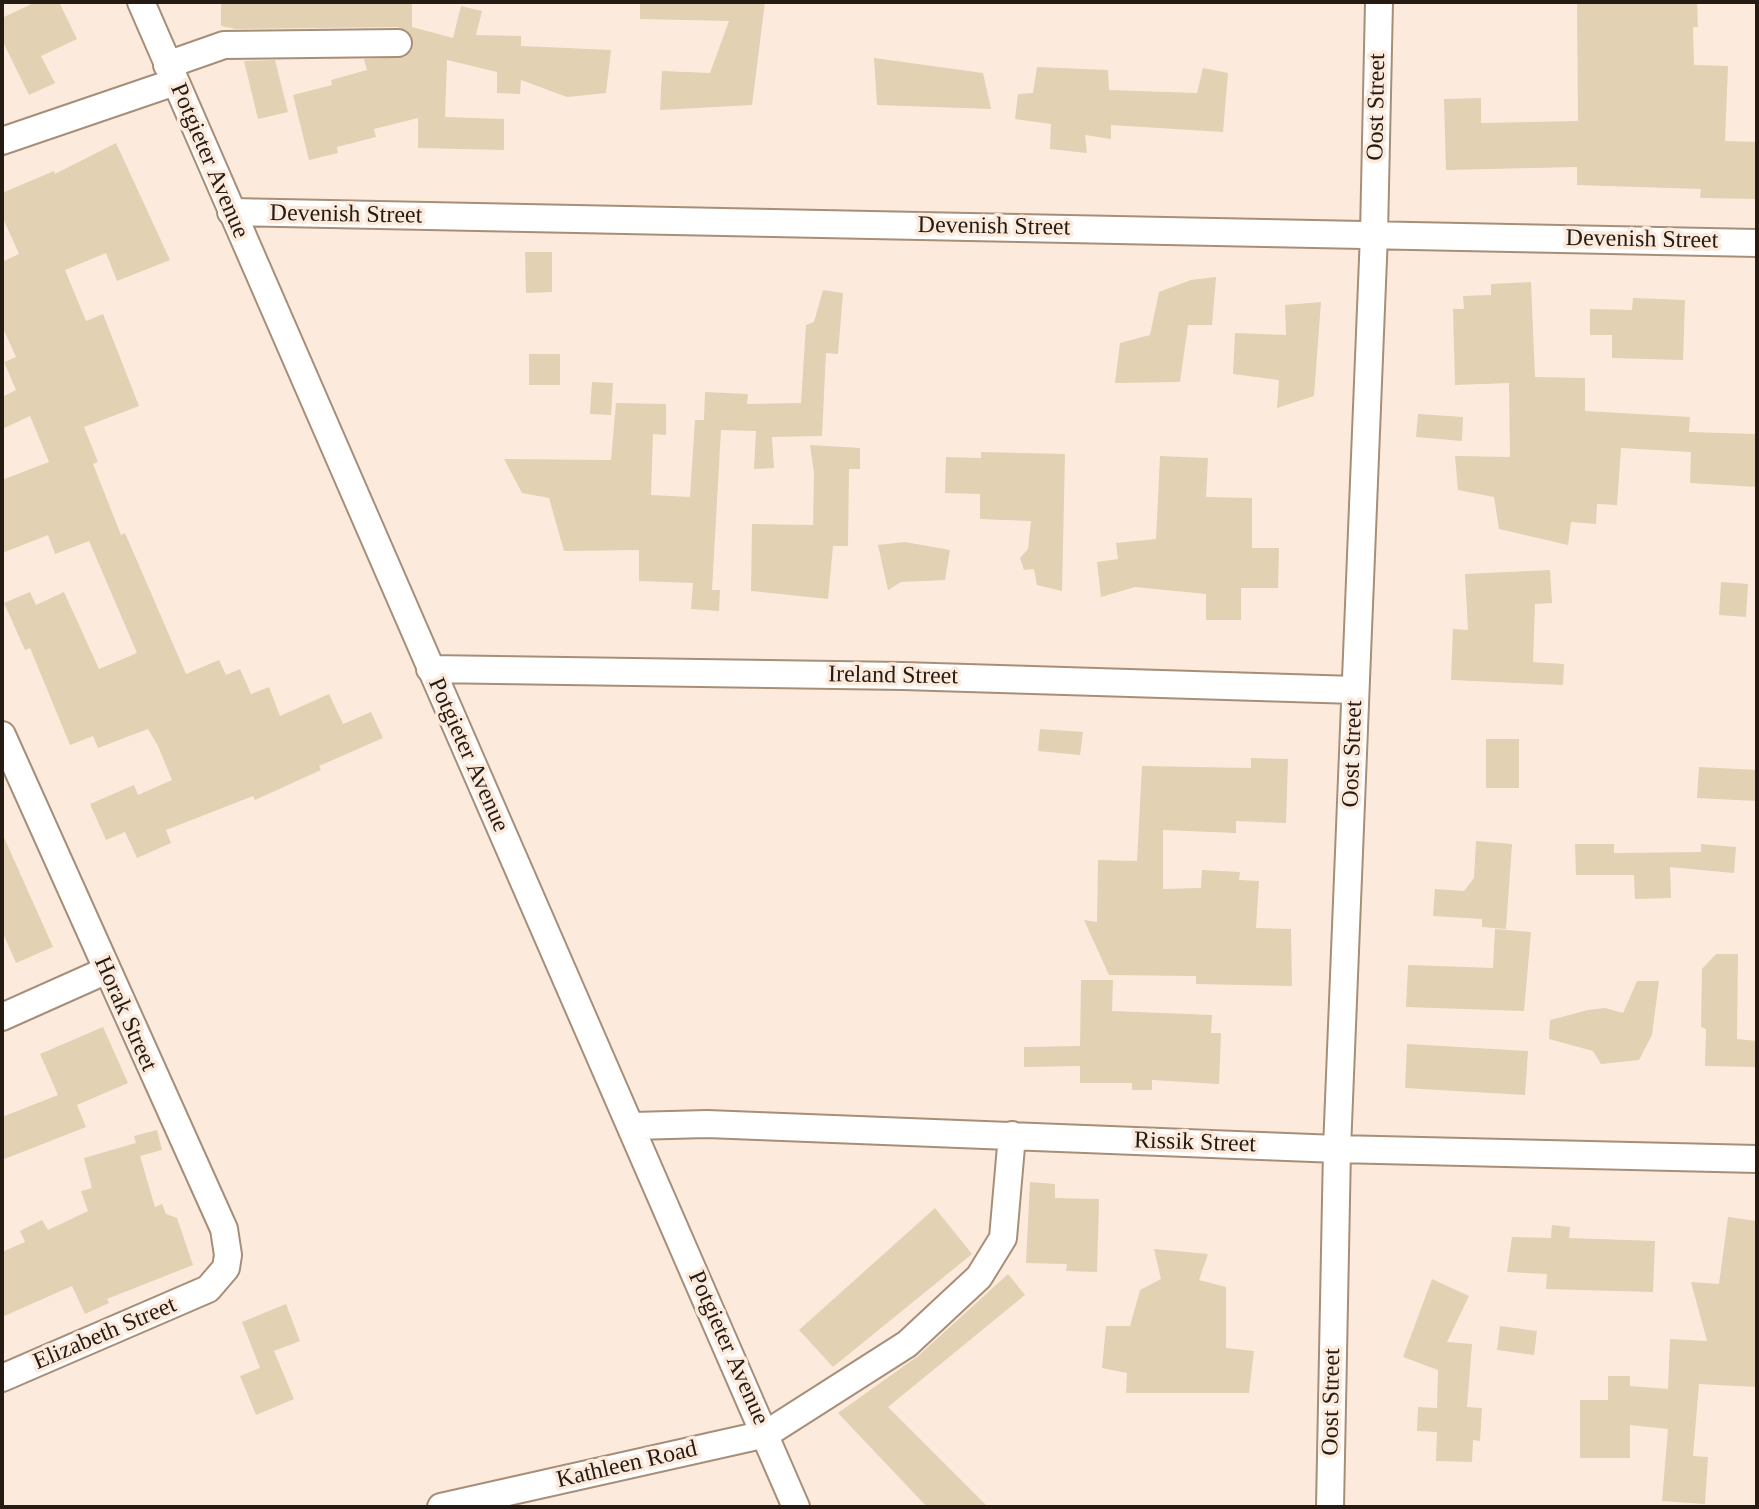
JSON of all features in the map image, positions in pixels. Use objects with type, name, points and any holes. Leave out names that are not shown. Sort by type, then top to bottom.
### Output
[{"type":"street","name":"Potgieter Avenue","points":[[141,2],[430,669],[633,1126],[796,1507]]},
{"type":"street","name":"Oost Street","points":[[1330,1507],[1337,1149],[1374,234],[1379,2]]},
{"type":"street","points":[[2,141],[171,73],[224,45],[398,43]]},
{"type":"street","name":"Devenish Street","points":[[231,212],[1757,243]]},
{"type":"street","name":"Ireland Street","points":[[430,669],[903,676],[1355,690]]},
{"type":"street","name":"Horak Street","points":[[2,735],[105,971],[224,1229],[228,1255],[226,1268],[208,1289]]},
{"type":"street","points":[[2,1017],[105,971]]},
{"type":"street","name":"Rissik Street","points":[[633,1126],[707,1124],[1337,1149],[1757,1159]]},
{"type":"street","name":"Kathleen Road","points":[[441,1507],[766,1434],[907,1344],[979,1277],[1003,1238],[1012,1135]]},
{"type":"street","name":"Elizabeth Street","points":[[2,1378],[208,1289]]},
{"type":"building","points":[[36,2],[59,2],[77,39],[41,56],[55,83],[29,95],[2,40],[2,18]]},
{"type":"building","points":[[221,2],[412,2],[412,27],[453,38],[461,6],[482,11],[476,35],[521,36],[521,46],[611,50],[606,93],[567,97],[521,80],[520,94],[497,93],[497,72],[447,60],[445,117],[504,119],[504,150],[418,148],[418,118],[374,129],[376,137],[337,147],[338,153],[309,160],[293,95],[332,85],[331,80],[367,70],[364,59],[405,57],[412,50],[412,36],[398,27],[236,29],[221,26]]},
{"type":"building","points":[[640,2],[765,2],[752,105],[660,110],[662,71],[710,73],[729,21],[640,19]]},
{"type":"building","points":[[1577,2],[1697,2],[1698,27],[1693,27],[1694,65],[1728,66],[1725,141],[1757,142],[1757,199],[1700,198],[1701,189],[1577,185],[1577,167],[1446,170],[1444,99],[1481,98],[1481,123],[1578,121]]},
{"type":"building","points":[[874,58],[983,73],[991,109],[877,105]]},
{"type":"building","points":[[275,60],[288,112],[258,119],[244,61]]},
{"type":"building","points":[[1037,67],[1108,70],[1109,90],[1197,93],[1203,68],[1228,73],[1223,132],[1111,125],[1111,139],[1085,135],[1087,153],[1050,149],[1051,124],[1015,119],[1018,94],[1033,93]]},
{"type":"building","points":[[116,143],[170,260],[117,281],[106,253],[65,270],[86,321],[103,314],[139,406],[84,427],[98,462],[93,464],[121,535],[125,533],[186,674],[219,660],[226,675],[240,669],[251,694],[269,687],[280,716],[329,694],[343,724],[371,712],[383,738],[319,766],[321,770],[255,800],[253,796],[166,830],[171,843],[137,858],[125,832],[106,840],[90,804],[134,785],[138,795],[172,780],[158,746],[148,729],[98,748],[93,736],[70,745],[30,648],[25,650],[4,603],[30,592],[36,605],[64,592],[99,669],[137,653],[89,541],[55,554],[48,535],[2,553],[2,480],[49,462],[30,416],[2,429],[2,397],[16,390],[4,362],[16,357],[2,326],[2,262],[19,254],[2,216],[2,193],[54,171],[55,174]]},
{"type":"building","points":[[525,252],[552,252],[552,292],[526,293]]},
{"type":"building","points":[[1216,277],[1212,325],[1188,325],[1180,382],[1115,383],[1120,343],[1150,335],[1159,292],[1191,280]]},
{"type":"building","points":[[1531,282],[1535,377],[1585,378],[1585,411],[1690,417],[1689,432],[1757,434],[1757,487],[1690,483],[1691,452],[1621,448],[1617,505],[1597,504],[1596,524],[1571,522],[1568,545],[1499,529],[1494,497],[1458,490],[1455,456],[1510,457],[1509,383],[1455,385],[1453,309],[1464,309],[1463,296],[1491,295],[1491,284]]},
{"type":"building","points":[[823,290],[843,293],[838,354],[826,353],[822,436],[772,437],[774,468],[754,469],[756,431],[721,430],[712,590],[720,590],[719,611],[691,609],[693,583],[639,581],[639,550],[564,551],[549,498],[522,493],[504,459],[611,460],[616,403],[666,404],[666,435],[653,434],[651,495],[690,497],[695,420],[704,420],[705,392],[748,394],[747,404],[801,403],[806,325],[814,322]]},
{"type":"building","points":[[1633,298],[1685,300],[1683,360],[1612,358],[1612,335],[1590,335],[1590,309],[1632,310]]},
{"type":"building","points":[[1321,302],[1314,396],[1277,408],[1279,380],[1233,374],[1235,333],[1286,335],[1285,305]]},
{"type":"building","points":[[529,354],[560,354],[560,385],[529,385]]},
{"type":"building","points":[[592,382],[613,383],[611,415],[590,414]]},
{"type":"building","points":[[1418,414],[1463,417],[1462,441],[1416,437]]},
{"type":"building","points":[[810,445],[860,448],[860,469],[849,469],[848,546],[833,546],[828,599],[751,591],[752,524],[813,525],[814,473]]},
{"type":"building","points":[[981,452],[1065,454],[1062,591],[1037,585],[1034,569],[1024,570],[1020,558],[1028,549],[1031,521],[980,519],[980,494],[945,493],[946,457],[981,458]]},
{"type":"building","points":[[1160,456],[1208,458],[1206,497],[1252,498],[1252,548],[1279,548],[1278,588],[1241,588],[1241,620],[1206,620],[1206,594],[1135,587],[1101,597],[1097,562],[1118,559],[1116,543],[1156,539]]},
{"type":"building","points":[[905,542],[950,550],[945,580],[901,582],[888,590],[878,545]]},
{"type":"building","points":[[1550,570],[1552,603],[1535,604],[1533,662],[1564,664],[1563,685],[1451,680],[1453,629],[1468,630],[1465,574]]},
{"type":"building","points":[[1721,582],[1748,584],[1746,617],[1719,615]]},
{"type":"building","points":[[1040,729],[1083,732],[1080,755],[1038,751]]},
{"type":"building","points":[[1486,739],[1519,739],[1519,788],[1486,788]]},
{"type":"building","points":[[1251,758],[1288,759],[1286,823],[1236,821],[1236,833],[1163,830],[1163,889],[1201,888],[1202,870],[1240,872],[1239,880],[1259,881],[1256,928],[1291,929],[1292,986],[1196,984],[1196,976],[1109,975],[1084,920],[1097,922],[1098,860],[1137,861],[1142,766],[1251,768]]},
{"type":"building","points":[[1699,767],[1757,770],[1757,801],[1697,798]]},
{"type":"building","points":[[2,833],[53,947],[16,963],[2,931]]},
{"type":"building","points":[[1476,841],[1512,844],[1506,929],[1482,927],[1482,919],[1433,916],[1435,889],[1464,891],[1474,878]]},
{"type":"building","points":[[1575,844],[1614,844],[1614,853],[1701,852],[1701,844],[1736,847],[1734,873],[1670,867],[1671,898],[1635,899],[1634,875],[1576,875]]},
{"type":"building","points":[[1495,929],[1531,932],[1524,1011],[1406,1007],[1408,965],[1493,968]]},
{"type":"building","points":[[1716,954],[1738,954],[1737,1039],[1757,1041],[1757,1067],[1705,1066],[1706,1029],[1701,1027],[1702,969]]},
{"type":"building","points":[[1081,980],[1113,980],[1112,1011],[1212,1015],[1211,1033],[1221,1033],[1219,1084],[1152,1080],[1152,1090],[1132,1090],[1132,1083],[1080,1083],[1080,1066],[1024,1067],[1024,1047],[1080,1046]]},
{"type":"building","points":[[1637,981],[1659,981],[1652,1035],[1639,1060],[1601,1064],[1593,1051],[1549,1039],[1550,1020],[1605,1008],[1623,1013]]},
{"type":"building","points":[[103,1027],[128,1083],[77,1105],[86,1127],[2,1160],[2,1117],[58,1095],[40,1054]]},
{"type":"building","points":[[1407,1044],[1528,1051],[1525,1095],[1405,1088]]},
{"type":"building","points":[[157,1130],[162,1150],[140,1156],[155,1207],[162,1204],[166,1214],[177,1218],[193,1265],[107,1299],[109,1303],[85,1314],[72,1286],[2,1317],[2,1252],[25,1242],[20,1231],[42,1220],[48,1230],[88,1211],[81,1191],[92,1188],[84,1158],[136,1143],[134,1136]]},
{"type":"building","points":[[1030,1182],[1055,1184],[1055,1198],[1099,1199],[1097,1272],[1066,1271],[1067,1264],[1026,1263]]},
{"type":"building","points":[[935,1208],[972,1254],[833,1367],[799,1330]]},
{"type":"building","points":[[1728,1217],[1757,1221],[1757,1387],[1699,1384],[1693,1456],[1708,1457],[1705,1504],[1662,1501],[1668,1429],[1630,1425],[1630,1458],[1580,1458],[1580,1400],[1608,1400],[1608,1376],[1630,1376],[1630,1386],[1668,1389],[1670,1339],[1707,1341],[1691,1282],[1719,1284]]},
{"type":"building","points":[[1552,1225],[1570,1227],[1569,1238],[1655,1241],[1653,1292],[1546,1289],[1547,1274],[1507,1272],[1512,1237],[1551,1238]]},
{"type":"building","points":[[1154,1249],[1208,1254],[1199,1280],[1226,1287],[1226,1348],[1254,1351],[1249,1393],[1126,1393],[1127,1373],[1102,1368],[1106,1326],[1130,1326],[1140,1290],[1161,1279]]},
{"type":"building","points":[[1008,1274],[1025,1295],[888,1407],[988,1507],[927,1507],[838,1413],[918,1356]]},
{"type":"building","points":[[1432,1279],[1469,1296],[1447,1342],[1472,1344],[1467,1407],[1482,1408],[1480,1441],[1473,1440],[1472,1462],[1436,1461],[1437,1432],[1417,1431],[1418,1407],[1437,1408],[1438,1370],[1403,1357]]},
{"type":"building","points":[[286,1304],[300,1341],[274,1351],[294,1399],[256,1415],[240,1376],[260,1368],[242,1322]]},
{"type":"building","points":[[1500,1326],[1537,1331],[1534,1355],[1497,1350]]}]
